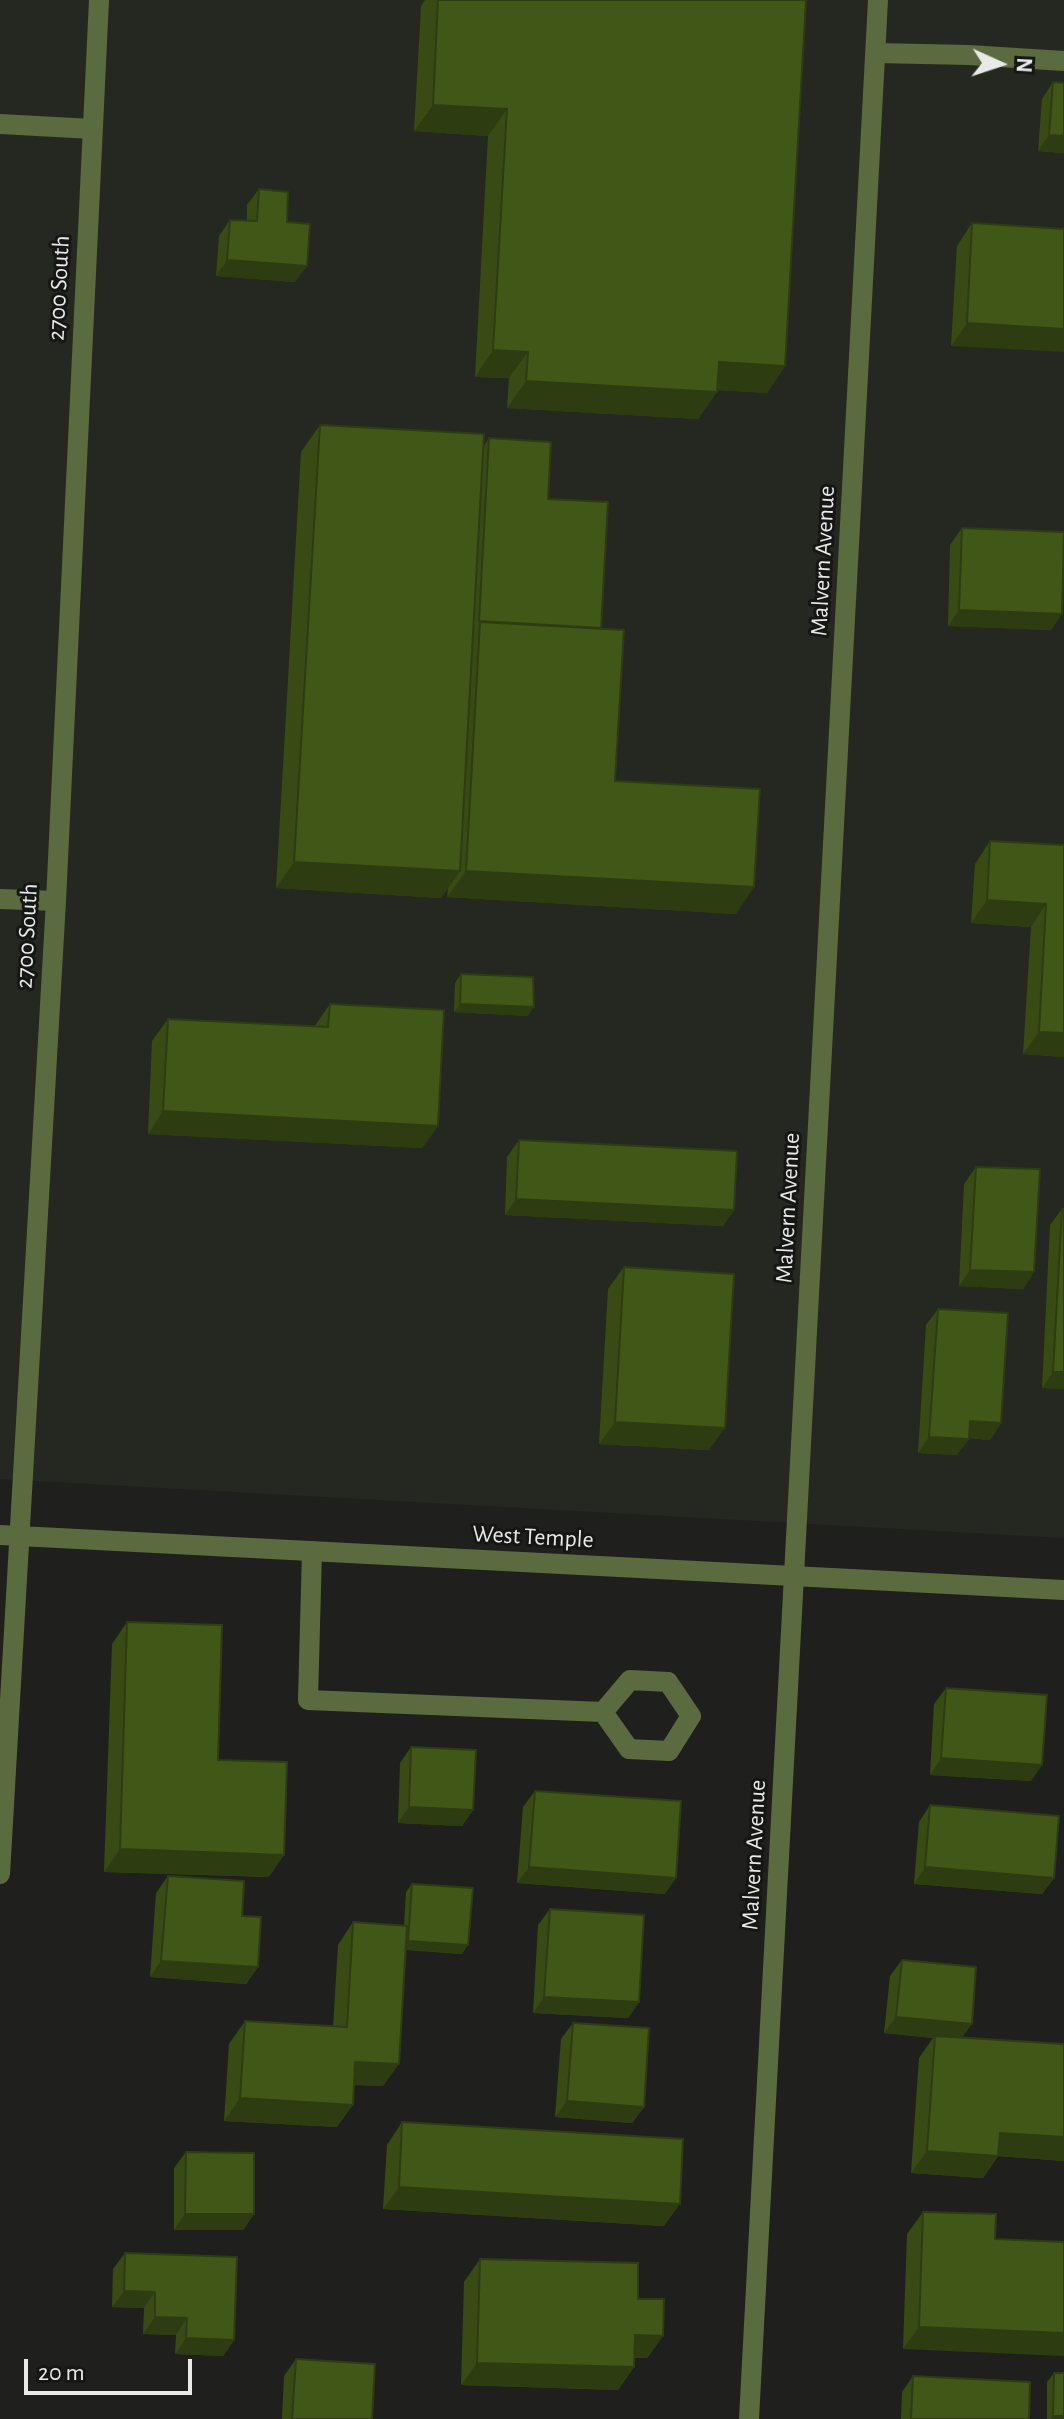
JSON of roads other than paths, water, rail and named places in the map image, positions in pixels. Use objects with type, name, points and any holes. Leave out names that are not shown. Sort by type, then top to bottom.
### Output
[{"type":"street","name":"2700 South","points":[[0,1874],[9,1535],[56,901],[99,0]]},
{"type":"street","name":"Malvern Avenue","points":[[749,2419],[878,0]]},
{"type":"street","points":[[876,53],[1064,61]]},
{"type":"street","points":[[0,124],[92,129]]},
{"type":"street","points":[[0,899],[56,901]]},
{"type":"street","name":"West Temple","points":[[9,1535],[1064,1590]]},
{"type":"street","points":[[312,1551],[308,1700],[603,1712]]}]
